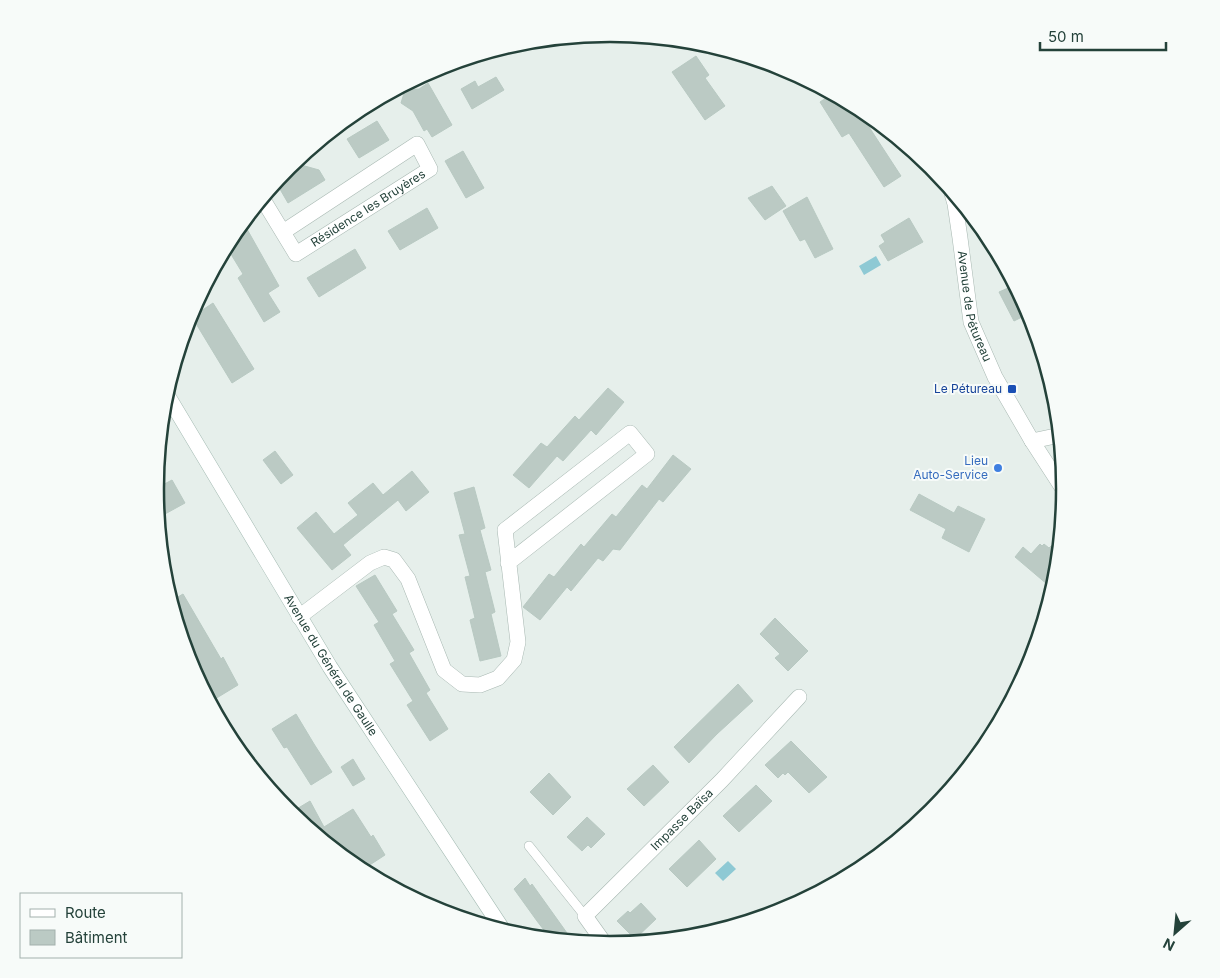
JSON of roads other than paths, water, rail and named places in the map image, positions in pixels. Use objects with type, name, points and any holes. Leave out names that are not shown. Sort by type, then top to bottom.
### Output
[{"type":"street","name":"Résidence les Bruyères","points":[[266,205],[296,254],[430,169],[416,144],[283,232]]},
{"type":"street","name":"Avenue de Pétureau","points":[[955,206],[970,322],[995,377],[1056,478]]},
{"type":"street","name":"Avenue du Général de Gaulle","points":[[172,403],[299,617],[497,921]]},
{"type":"street","points":[[299,617],[370,563],[384,557],[394,560],[408,579],[444,670],[462,684],[480,685],[498,678],[514,660],[518,642],[508,562],[505,530],[630,432],[647,454],[508,562]]},
{"type":"street","points":[[1032,441],[1054,436]]},
{"type":"street","name":"Impasse Baïsa","points":[[586,916],[722,780],[799,697]]},
{"type":"street","points":[[586,916],[599,936]]},
{"type":"lane","points":[[529,846],[586,916]]},
{"type":"water","points":[[876,256],[881,265],[864,275],[859,266]]},
{"type":"water","points":[[728,861],[736,869],[723,881],[715,873]]},
{"type":"place","name":"Le Pétureau","points":[[1012,389]]},
{"type":"place","name":"Lieu Auto-Service","points":[[998,468]]}]
